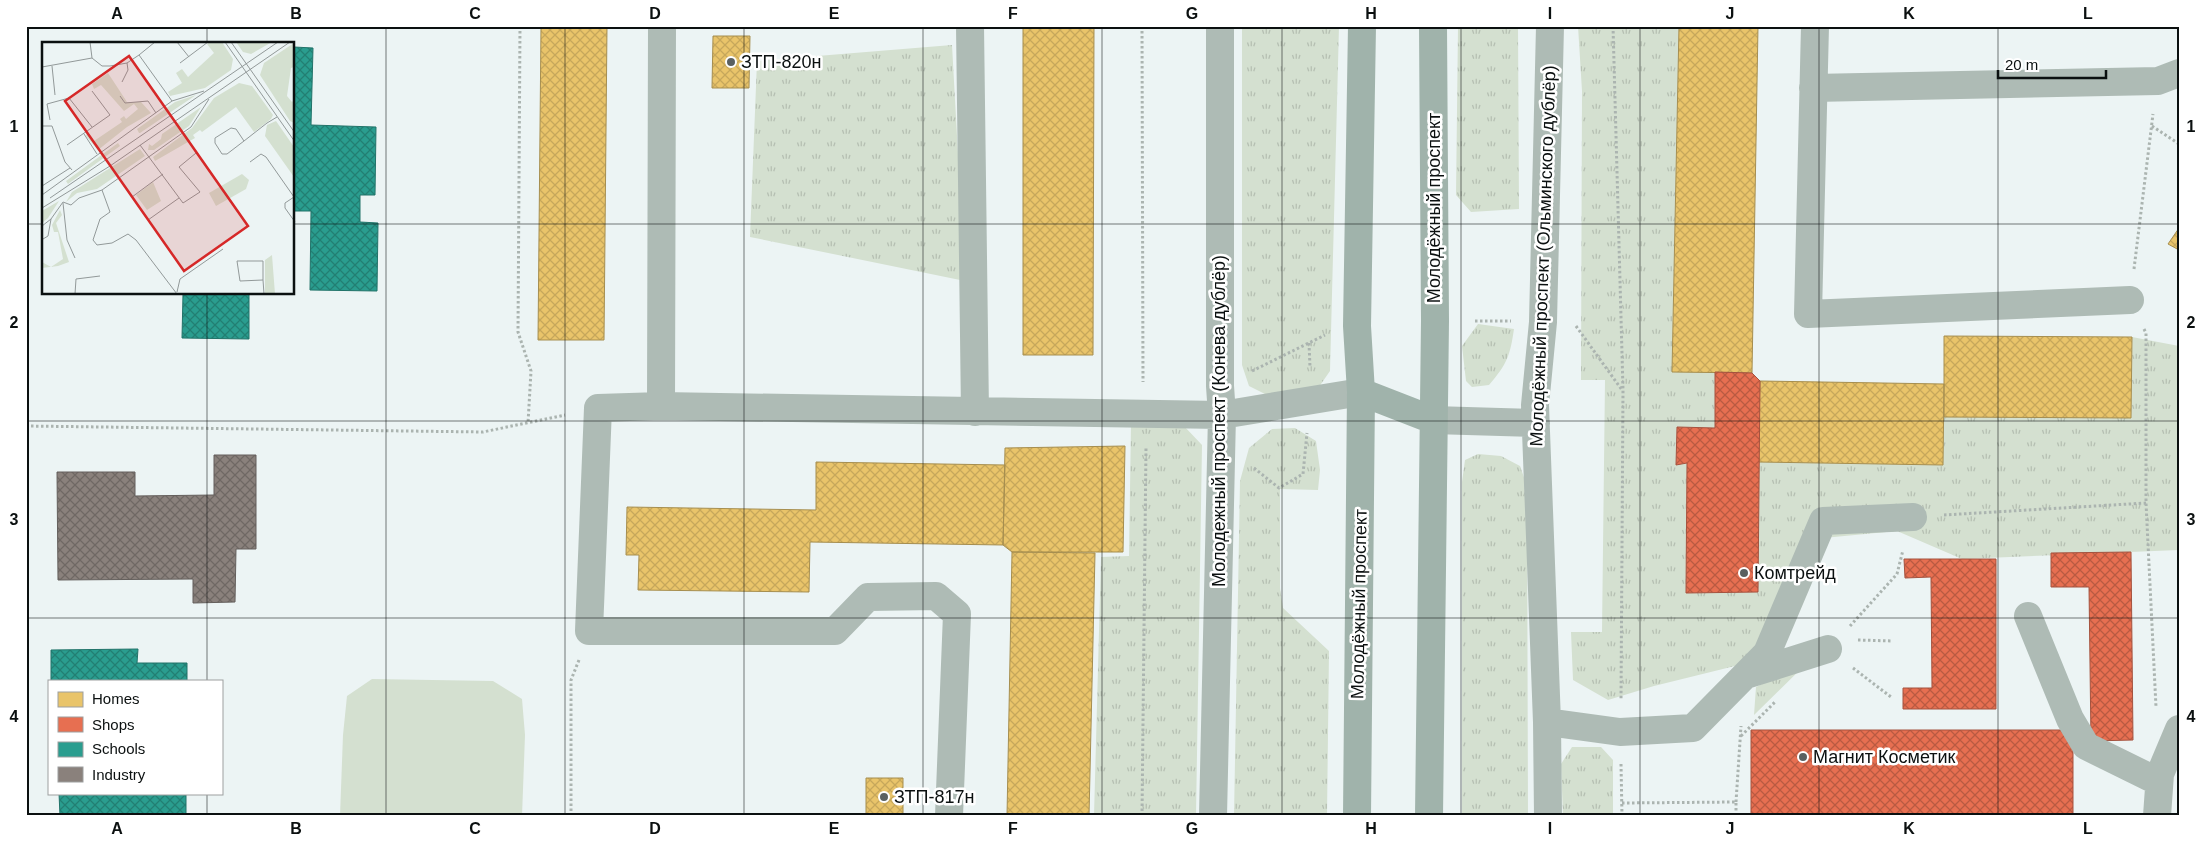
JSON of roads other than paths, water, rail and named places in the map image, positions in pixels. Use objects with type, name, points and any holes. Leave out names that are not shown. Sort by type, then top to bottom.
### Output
[{"type":"main road","name":"Молодёжный проспект","points":[[1357,816],[1361,392],[1357,326],[1362,26]]},
{"type":"main road","name":"Молодёжный проспект","points":[[1429,816],[1435,321],[1433,26]]},
{"type":"main road","points":[[1361,392],[1433,420]]},
{"type":"street","points":[[661,406],[662,26]]},
{"type":"street","points":[[970,26],[975,412]]},
{"type":"street","name":"Молодежный проспект (Конева дублёр)","points":[[1213,816],[1222,415],[1220,386],[1220,26]]},
{"type":"street","name":"Молодёжный проспект (Ольминского дублёр)","points":[[1548,816],[1547,722],[1535,405],[1543,322],[1550,26]]},
{"type":"street","points":[[1814,26],[1808,314],[2130,300]]},
{"type":"street","points":[[1813,88],[2158,81],[2179,73]]},
{"type":"street","points":[[949,816],[956,614],[936,596],[868,597],[835,631],[589,631],[598,408],[661,406],[1222,415],[1361,392]]},
{"type":"street","points":[[1433,420],[1536,423]]},
{"type":"street","points":[[1547,722],[1620,732],[1693,728],[1767,653],[1824,521],[1913,517]]},
{"type":"street","points":[[2028,616],[2070,719],[2086,746],[2159,782]]},
{"type":"street","points":[[1745,676],[1836,641]]},
{"type":"street","points":[[2158,816],[2160,774],[2179,729]]},
{"type":"place","name":"ЗТП-820н","points":[[731,62]]},
{"type":"place","name":"Комтрейд","points":[[1744,573]]},
{"type":"place","name":"Магнит Косметик","points":[[1803,757]]},
{"type":"place","name":"ЗТП-817н","points":[[884,797]]}]
